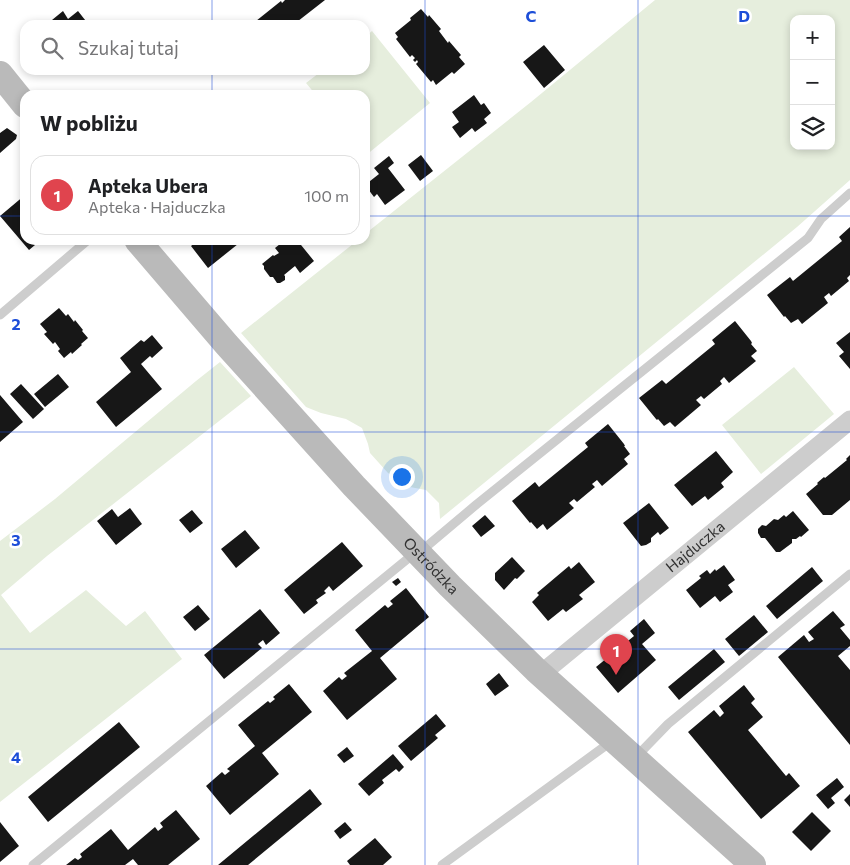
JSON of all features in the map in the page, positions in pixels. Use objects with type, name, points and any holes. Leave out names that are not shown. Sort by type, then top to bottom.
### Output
[{"type":"street","points":[[0,74],[20,99]]},
{"type":"street","name":"Ostródzka","points":[[141,245],[227,346],[417,553],[541,674],[753,865]]},
{"type":"street","name":"Hajduczka","points":[[541,674],[850,420]]},
{"type":"lane","points":[[33,865],[484,498],[808,238],[821,219],[850,193]]},
{"type":"lane","points":[[0,315],[82,245]]},
{"type":"lane","points":[[635,758],[668,724],[850,574]]},
{"type":"lane","points":[[442,865],[614,740]]},
{"type":"green space","points":[[655,0],[850,0],[850,180],[797,227],[440,519],[439,503],[426,490],[410,487],[388,473],[370,453],[362,428],[346,419],[306,407],[241,333],[352,245],[370,245],[370,230]]},
{"type":"green space","points":[[372,31],[430,103],[370,152],[370,90],[312,90],[306,83],[316,75],[370,75],[370,33]]},
{"type":"green space","points":[[220,362],[251,396],[47,556],[1,595],[30,633],[86,590],[126,626],[145,611],[182,659],[0,802],[0,541],[55,499]]},
{"type":"green space","points":[[794,367],[834,414],[761,474],[722,425]]},
{"type":"building","points":[[285,0],[325,0],[299,20],[257,20],[281,1],[282,3]]},
{"type":"building","points":[[421,9],[441,29],[439,31],[461,55],[459,57],[465,64],[454,74],[452,72],[436,85],[433,80],[431,82],[416,64],[417,60],[415,62],[413,60],[415,58],[412,55],[410,57],[396,39],[398,37],[395,33]]},
{"type":"building","points":[[63,11],[68,19],[78,11],[85,20],[52,20]]},
{"type":"building","points":[[544,45],[565,70],[544,88],[523,62]]},
{"type":"building","points":[[474,95],[481,105],[484,103],[491,113],[484,119],[487,123],[475,132],[472,128],[460,138],[452,127],[459,122],[452,112]]},
{"type":"building","points":[[7,128],[17,135],[16,139],[0,153],[0,133]]},
{"type":"building","points":[[421,155],[433,171],[420,181],[408,165]]},
{"type":"building","points":[[389,156],[394,163],[388,168],[405,190],[385,205],[377,194],[374,197],[370,192],[370,181],[379,174],[374,168]]},
{"type":"building","points":[[20,199],[20,239],[0,216]]},
{"type":"building","points":[[850,227],[850,275],[847,278],[849,281],[831,296],[829,293],[824,297],[828,303],[802,324],[798,319],[791,323],[767,295],[790,277],[793,281],[842,241],[839,237]]},
{"type":"building","points":[[25,245],[35,245],[29,250]]},
{"type":"building","points":[[192,245],[237,245],[208,268],[191,246]]},
{"type":"building","points":[[279,245],[301,245],[314,261],[300,273],[295,266],[284,275],[285,280],[277,283],[273,277],[270,277],[262,264],[273,255],[279,253],[275,248]]},
{"type":"building","points":[[59,308],[66,316],[68,314],[74,322],[75,320],[88,338],[72,354],[71,352],[64,358],[58,351],[60,349],[55,342],[53,344],[44,334],[47,332],[40,324]]},
{"type":"building","points":[[735,321],[757,351],[751,356],[756,361],[729,383],[724,377],[720,381],[722,384],[704,399],[701,396],[696,400],[701,405],[675,427],[670,422],[664,426],[639,398],[662,380],[666,384],[715,344],[712,340]]},
{"type":"building","points":[[850,332],[850,369],[839,356],[844,352],[836,343]]},
{"type":"building","points":[[152,335],[163,348],[152,358],[150,356],[141,364],[162,389],[116,427],[96,402],[131,372],[120,358],[141,340],[144,342]]},
{"type":"building","points":[[58,374],[69,387],[45,407],[34,394]]},
{"type":"building","points":[[21,384],[44,409],[33,419],[10,394]]},
{"type":"building","points":[[0,395],[23,422],[0,442]]},
{"type":"building","points":[[608,424],[630,454],[624,459],[628,464],[602,486],[597,480],[592,484],[595,487],[577,502],[574,499],[569,503],[574,508],[547,530],[543,524],[537,529],[512,501],[535,482],[539,487],[588,447],[585,443]]},
{"type":"building","points":[[716,451],[733,472],[721,483],[724,487],[708,500],[705,496],[692,506],[674,485]]},
{"type":"building","points":[[850,455],[850,500],[832,515],[823,515],[806,494],[824,477],[847,460]]},
{"type":"building","points":[[649,503],[669,528],[660,535],[658,532],[651,538],[651,542],[641,546],[623,523]]},
{"type":"building","points":[[130,508],[142,524],[116,545],[97,521],[112,509],[118,517]]},
{"type":"building","points":[[192,510],[203,523],[190,533],[179,520]]},
{"type":"building","points":[[793,511],[809,530],[801,537],[792,539],[792,543],[780,552],[776,552],[765,538],[761,538],[758,529],[762,525],[766,526],[774,519],[778,520],[784,515],[786,517]]},
{"type":"building","points":[[485,515],[495,526],[481,537],[472,526]]},
{"type":"building","points":[[245,530],[260,548],[236,568],[221,549]]},
{"type":"building","points":[[342,542],[363,566],[333,591],[329,586],[324,591],[326,593],[316,600],[318,603],[304,614],[284,590]]},
{"type":"building","points":[[512,557],[525,571],[517,579],[515,578],[504,590],[495,580],[495,573]]},
{"type":"building","points":[[579,562],[595,582],[579,595],[583,599],[566,612],[563,609],[548,621],[532,602],[539,595],[537,593],[569,566],[571,569]]},
{"type":"building","points":[[724,565],[735,580],[728,585],[733,592],[720,602],[715,596],[700,608],[686,590],[701,578],[699,576],[707,570],[710,574],[715,569],[716,571]]},
{"type":"building","points":[[812,567],[823,581],[777,619],[766,606]]},
{"type":"building","points":[[398,578],[401,582],[396,586],[392,582]]},
{"type":"building","points":[[406,588],[429,617],[380,658],[397,679],[347,720],[323,691],[339,677],[342,680],[347,676],[344,673],[372,651],[355,630],[385,605],[388,608],[393,604],[390,601]]},
{"type":"building","points":[[198,605],[210,619],[195,631],[183,617]]},
{"type":"building","points":[[260,609],[280,633],[266,645],[263,640],[258,644],[262,648],[224,679],[204,655]]},
{"type":"building","points":[[833,611],[845,625],[840,628],[850,640],[850,646],[838,656],[850,670],[850,745],[778,657],[804,635],[809,642],[814,639],[808,632]]},
{"type":"building","points":[[754,615],[768,632],[739,656],[725,639]]},
{"type":"building","points":[[644,619],[655,633],[642,644],[656,660],[618,693],[596,667],[634,636],[630,631]]},
{"type":"building","points":[[714,649],[725,662],[679,700],[668,687]]},
{"type":"building","points":[[499,673],[509,686],[495,696],[486,684]]},
{"type":"building","points":[[289,684],[312,712],[262,753],[279,774],[230,815],[206,786],[222,772],[225,775],[230,771],[227,769],[255,746],[238,725],[268,701],[270,703],[275,699],[273,697]]},
{"type":"building","points":[[744,685],[755,699],[751,703],[763,717],[748,730],[786,776],[789,773],[800,786],[761,819],[688,732],[714,710],[720,717],[724,713],[719,706]]},
{"type":"building","points":[[436,714],[446,726],[435,735],[438,738],[411,761],[398,746]]},
{"type":"building","points":[[119,722],[140,747],[48,822],[28,797]]},
{"type":"building","points":[[347,747],[354,756],[344,763],[337,755]]},
{"type":"building","points":[[393,754],[404,767],[399,772],[396,769],[382,780],[384,783],[369,796],[358,784]]},
{"type":"building","points":[[837,778],[844,787],[831,798],[835,803],[828,809],[816,795]]},
{"type":"building","points":[[310,789],[322,804],[248,865],[218,865]]},
{"type":"building","points":[[850,794],[850,807],[844,800]]},
{"type":"building","points":[[176,810],[200,839],[168,865],[138,865],[133,859],[125,865],[66,865],[75,858],[78,860],[82,857],[80,854],[111,829],[128,850],[155,827],[158,831],[163,827],[160,823]]},
{"type":"building","points":[[812,812],[831,831],[811,851],[792,832]]},
{"type":"building","points":[[0,822],[19,846],[0,862]]},
{"type":"building","points":[[345,822],[352,830],[340,839],[334,831]]},
{"type":"building","points":[[375,838],[392,857],[383,865],[350,865],[347,861]]},
{"type":"place","name":"Apteka Ubera","points":[[616,675]]}]
